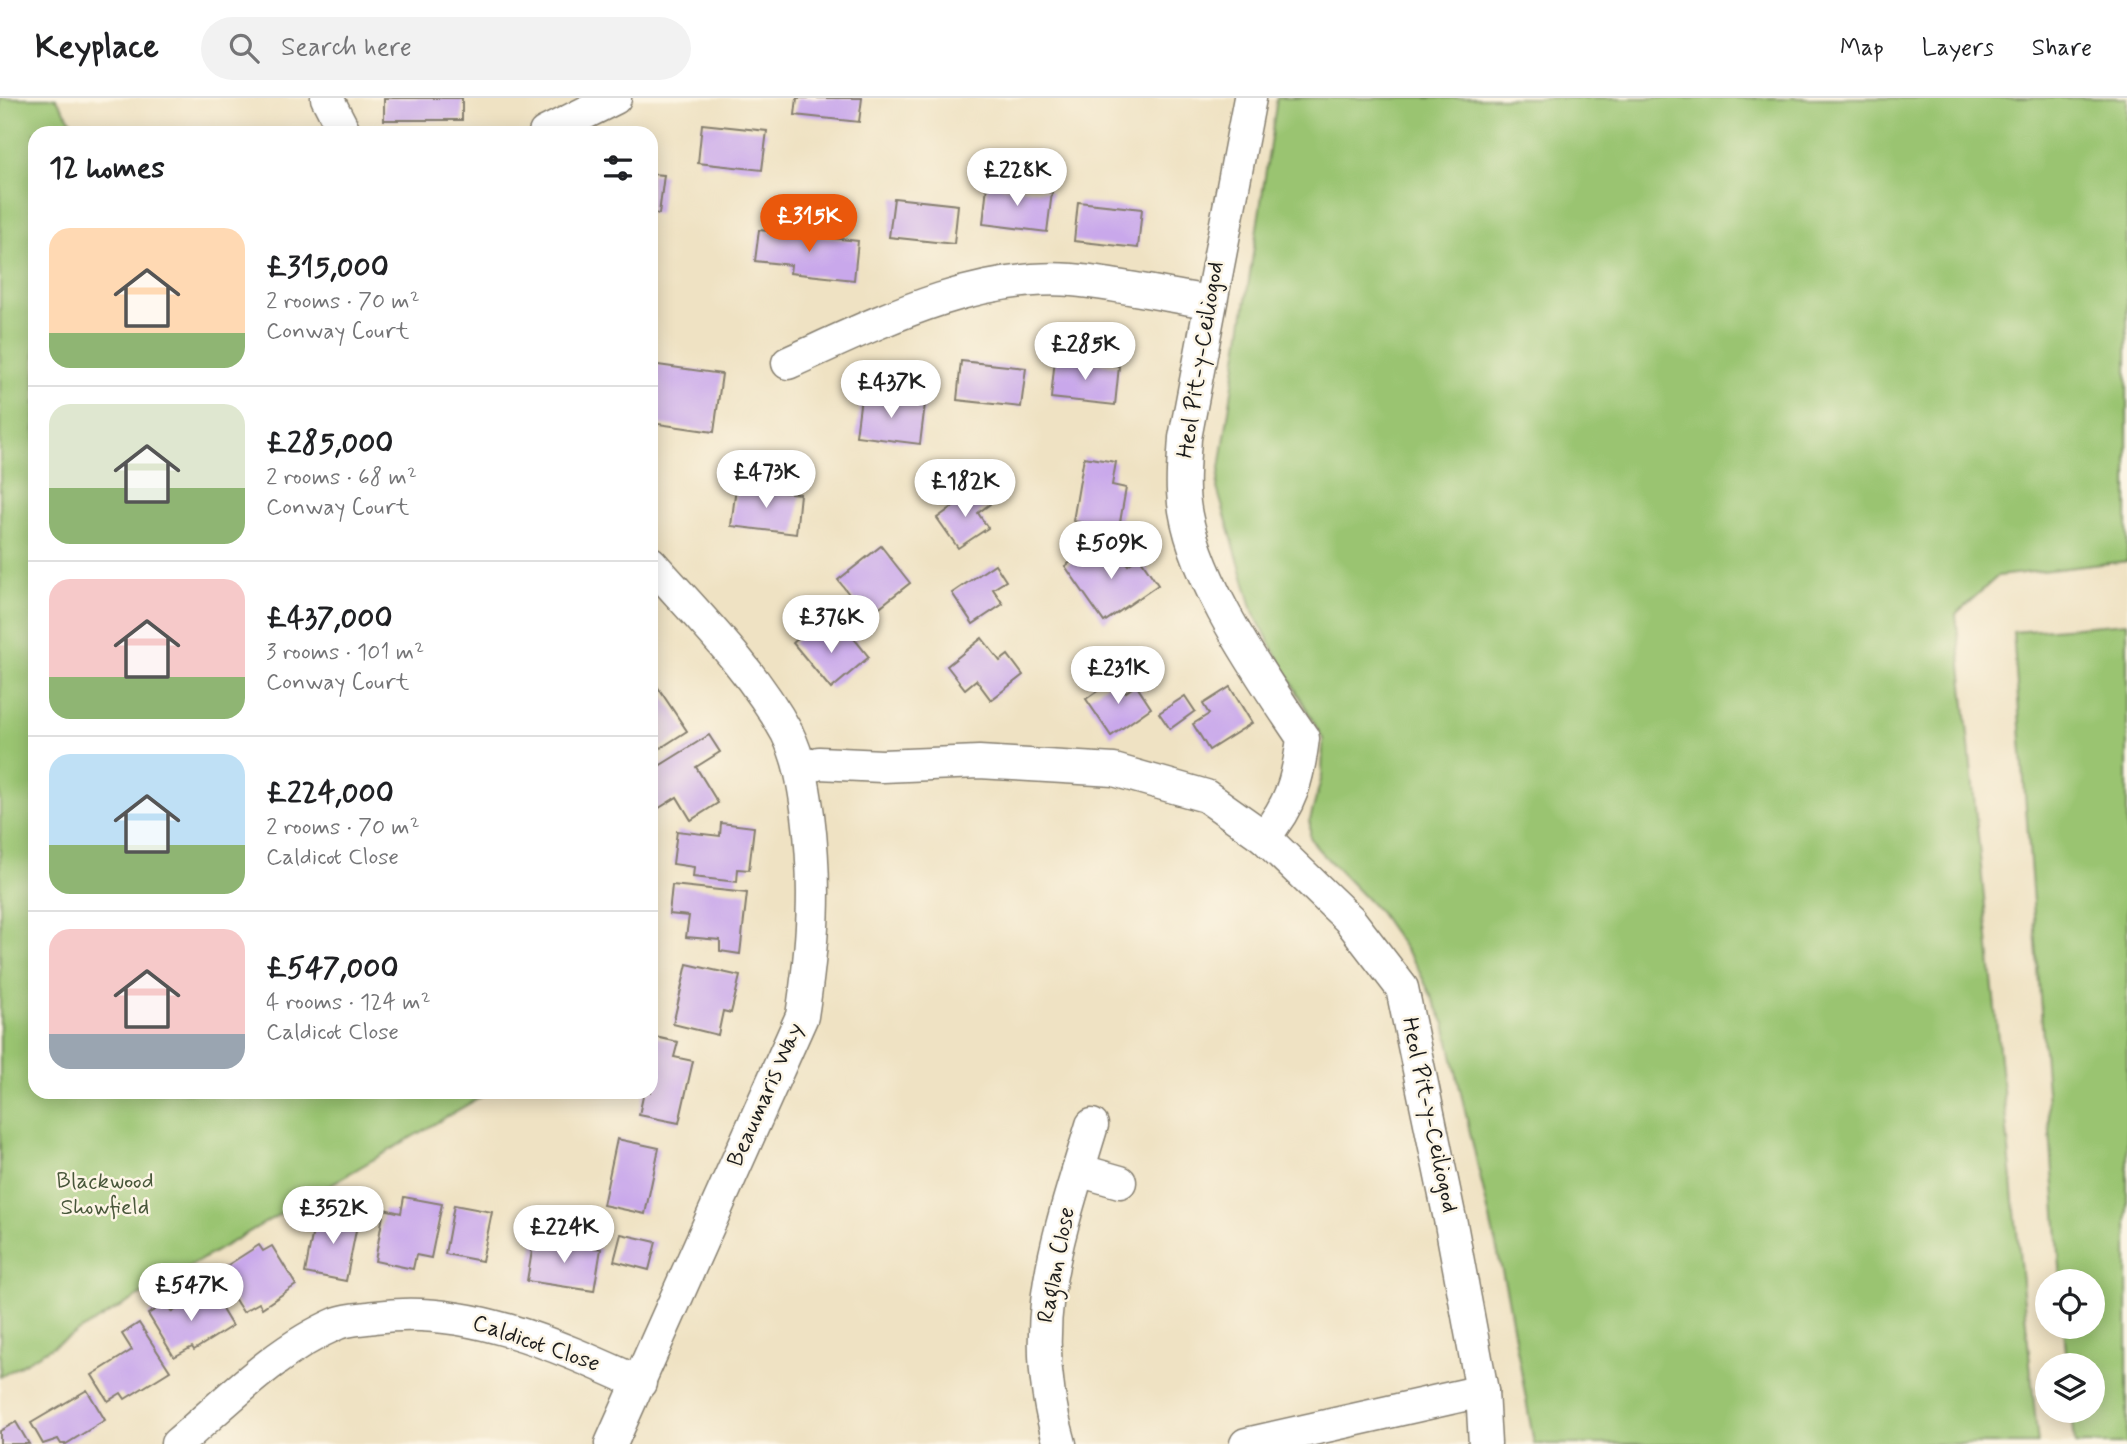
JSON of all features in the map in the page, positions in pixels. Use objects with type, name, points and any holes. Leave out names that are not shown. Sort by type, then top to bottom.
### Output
[{"type":"street","points":[[327,98],[341,126]]},
{"type":"street","points":[[559,126],[615,98]]},
{"type":"street","name":"Heol Pit-y-Ceiliogod","points":[[1250,98],[1185,438],[1182,493],[1194,544],[1237,639],[1303,738],[1298,778],[1281,816],[1264,837]]},
{"type":"street","points":[[788,363],[874,324],[953,296],[1016,282],[1071,280],[1209,302]]},
{"type":"street","name":"Beaumaris Way","points":[[611,1444],[802,1016],[812,954],[815,869],[802,770],[788,735],[764,694],[658,571]]},
{"type":"street","name":"Heol Pit-y-Ceiliogod","points":[[802,770],[819,763],[882,766],[979,762],[1115,770],[1206,796],[1264,837],[1349,919],[1402,988],[1451,1224],[1482,1391],[1485,1444]]},
{"type":"street","name":"Raglan Close","points":[[1060,1444],[1046,1388],[1042,1345],[1046,1297],[1057,1243],[1092,1125]]},
{"type":"street","points":[[1078,1170],[1120,1182]]},
{"type":"street","name":"Caldicot Close","points":[[177,1444],[292,1348],[341,1322],[399,1314],[464,1318],[535,1339],[640,1382]]},
{"type":"street","points":[[1247,1444],[1482,1391]]},
{"type":"green space","name":"Blackwood Showfield","points":[[0,98],[56,98],[74,126],[28,126],[28,1099],[477,1099],[0,1377]]},
{"type":"green space","points":[[1277,98],[2127,98],[2127,561],[1998,576],[1956,614],[2038,1444],[1534,1444],[1507,1293],[1445,1024],[1416,965],[1379,912],[1318,849],[1310,837],[1310,820],[1322,776],[1323,739],[1254,614],[1217,488]]},
{"type":"green space","points":[[2127,623],[2127,1444],[2075,1444],[2073,1423],[2105,1423],[2105,1353],[2066,1353],[2065,1339],[2105,1339],[2105,1269],[2060,1269],[2013,632]]},
{"type":"building","points":[[384,98],[462,98],[462,120],[384,120]]},
{"type":"building","points":[[797,98],[862,98],[859,122],[795,115]]},
{"type":"building","points":[[702,124],[767,131],[762,170],[698,163]]},
{"type":"building","points":[[658,175],[664,175],[658,214]]},
{"type":"building","points":[[987,185],[1052,192],[1047,232],[983,224]]},
{"type":"building","points":[[894,198],[958,205],[954,244],[889,237]]},
{"type":"building","points":[[1078,202],[1142,209],[1138,248],[1074,241]]},
{"type":"building","points":[[759,230],[858,241],[854,280],[790,273],[791,265],[755,261]]},
{"type":"building","points":[[1055,358],[1119,366],[1115,405],[1051,398]]},
{"type":"building","points":[[961,361],[1026,368],[1021,407],[957,400]]},
{"type":"building","points":[[658,365],[722,374],[714,432],[658,424]]},
{"type":"building","points":[[861,397],[925,404],[920,444],[856,436]]},
{"type":"building","points":[[1084,457],[1116,462],[1112,485],[1126,488],[1119,528],[1073,521]]},
{"type":"building","points":[[736,487],[800,494],[796,534],[731,526]]},
{"type":"building","points":[[979,488],[990,504],[978,513],[988,528],[958,548],[937,518]]},
{"type":"building","points":[[881,546],[910,583],[867,617],[838,580]]},
{"type":"building","points":[[1093,547],[1101,559],[1116,548],[1128,565],[1139,557],[1158,585],[1104,622],[1065,566]]},
{"type":"building","points":[[995,564],[1006,581],[993,589],[1003,604],[973,624],[952,593]]},
{"type":"building","points":[[815,624],[832,645],[848,631],[869,657],[831,689],[793,643]]},
{"type":"building","points":[[982,638],[1000,661],[1008,655],[1023,675],[991,700],[976,680],[965,689],[947,666]]},
{"type":"building","points":[[1116,678],[1126,692],[1136,685],[1151,708],[1111,736],[1086,699]]},
{"type":"building","points":[[1230,687],[1252,723],[1209,750],[1193,724],[1209,714],[1203,704]]},
{"type":"building","points":[[658,688],[687,731],[658,750]]},
{"type":"building","points":[[1185,696],[1195,711],[1170,729],[1159,713]]},
{"type":"building","points":[[709,735],[720,752],[696,767],[718,803],[691,820],[677,797],[658,809],[658,767]]},
{"type":"building","points":[[721,823],[754,827],[749,870],[738,869],[737,882],[693,877],[694,867],[673,864],[677,831],[720,836]]},
{"type":"building","points":[[672,885],[747,893],[740,954],[720,951],[720,940],[686,937],[689,916],[669,914]]},
{"type":"building","points":[[687,964],[740,976],[731,1013],[723,1011],[718,1035],[673,1024]]},
{"type":"building","points":[[658,1038],[678,1042],[674,1057],[693,1061],[679,1123],[639,1115],[642,1099],[658,1099]]},
{"type":"building","points":[[617,1139],[659,1148],[645,1214],[603,1205]]},
{"type":"building","points":[[404,1197],[442,1204],[431,1258],[416,1255],[413,1269],[375,1261],[384,1209],[401,1213]]},
{"type":"building","points":[[454,1205],[492,1212],[482,1261],[445,1254]]},
{"type":"building","points":[[336,1206],[360,1210],[346,1281],[305,1273],[314,1225],[331,1228]]},
{"type":"building","points":[[621,1234],[656,1242],[649,1270],[614,1261]]},
{"type":"building","points":[[534,1239],[601,1249],[594,1291],[527,1281]]},
{"type":"building","points":[[259,1245],[263,1251],[272,1246],[296,1285],[262,1308],[259,1303],[243,1312],[217,1272]]},
{"type":"building","points":[[209,1288],[232,1326],[194,1350],[192,1347],[174,1357],[148,1314],[166,1303],[172,1312]]},
{"type":"building","points":[[139,1323],[170,1371],[125,1399],[121,1393],[108,1401],[92,1375],[132,1350],[122,1334]]},
{"type":"building","points":[[87,1390],[105,1420],[66,1444],[61,1444],[58,1439],[43,1444],[31,1423]]},
{"type":"building","points":[[16,1422],[29,1444],[0,1444],[0,1431]]}]
